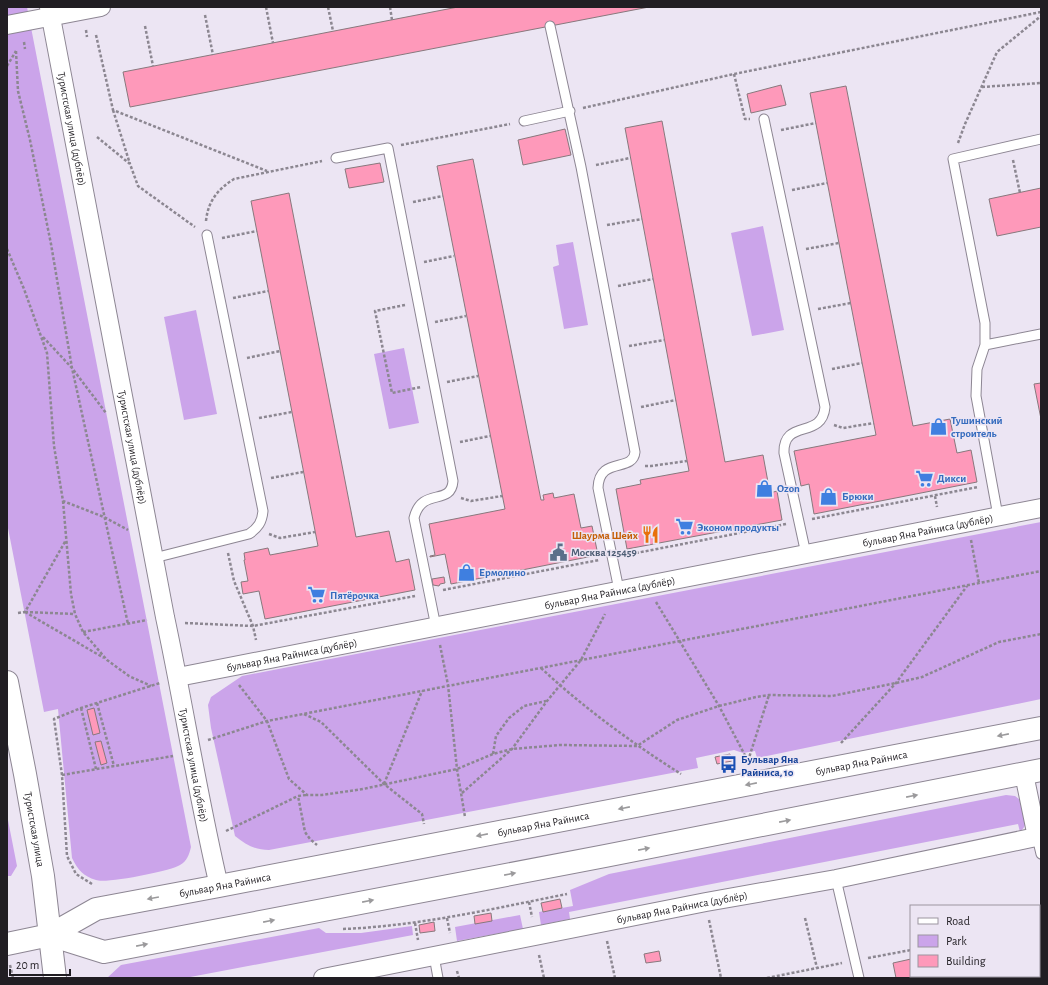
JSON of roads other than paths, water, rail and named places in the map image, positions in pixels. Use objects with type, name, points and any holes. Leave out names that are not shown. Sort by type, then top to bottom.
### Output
[{"type":"main road","name":"Туристская улица","points":[[7,682],[43,876],[55,978]]},
{"type":"main road","name":"бульвар Яна Райниса","points":[[7,944],[50,935],[96,909],[1041,728]]},
{"type":"main road","name":"бульвар Яна Райниса","points":[[50,935],[104,952],[1032,772]]},
{"type":"street","points":[[7,25],[50,12],[101,7]]},
{"type":"street","name":"Туристская улица (дублёр)","points":[[50,12],[154,558],[219,886]]},
{"type":"street","name":"бульвар Яна Райниса (дублёр)","points":[[178,677],[437,633],[619,590],[1041,508]]},
{"type":"street","points":[[1032,772],[1039,836]]},
{"type":"street","name":"бульвар Яна Райниса (дублёр)","points":[[323,978],[706,902],[836,879],[1039,836]]},
{"type":"lane","points":[[550,26],[570,111],[635,452],[633,459],[630,462],[609,468],[602,473],[598,480],[598,488],[619,590]]},
{"type":"lane","points":[[524,121],[570,111]]},
{"type":"lane","points":[[764,119],[825,407],[824,415],[820,421],[814,426],[793,432],[787,437],[784,445],[784,453],[806,554]]},
{"type":"lane","points":[[998,516],[976,396],[977,369],[985,345],[985,323],[953,159],[1041,139]]},
{"type":"lane","points":[[336,158],[388,148],[453,481],[449,493],[443,496],[427,499],[420,504],[416,510],[414,518],[437,633]]},
{"type":"lane","points":[[154,558],[249,534],[257,529],[262,520],[263,512],[208,238]]},
{"type":"lane","points":[[985,345],[1041,334]]},
{"type":"lane","points":[[1039,836],[1041,854]]},
{"type":"lane","points":[[836,879],[859,978]]},
{"type":"lane","points":[[434,956],[438,978]]},
{"type":"place","name":"Тушинский строитель","points":[[938,426]]},
{"type":"place","name":"Дикси","points":[[924,478]]},
{"type":"place","name":"Ozon","points":[[764,488]]},
{"type":"place","name":"Брюки","points":[[829,496]]},
{"type":"place","name":"Эконом продукты","points":[[684,527]]},
{"type":"place","name":"Шаурма Шейх","points":[[651,535]]},
{"type":"place","name":"Москва 125459","points":[[558,552]]},
{"type":"place","name":"Ермолино","points":[[466,572]]},
{"type":"place","name":"Пятёрочка","points":[[317,595]]},
{"type":"place","name":"Бульвар Яна Райниса, 10","points":[[728,765]]}]
